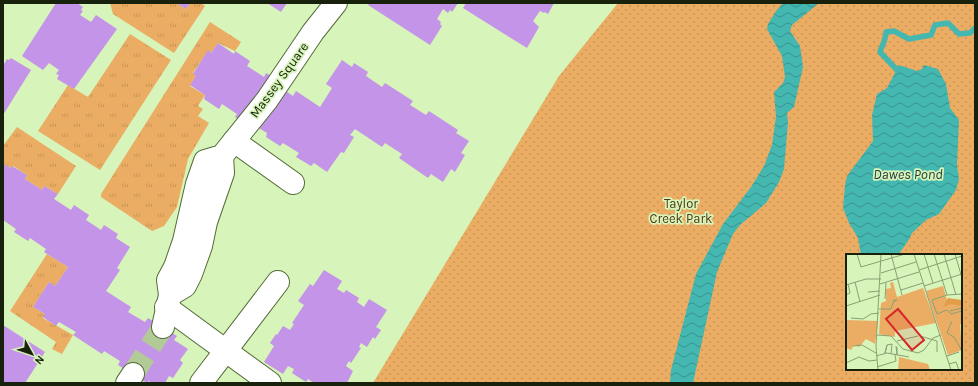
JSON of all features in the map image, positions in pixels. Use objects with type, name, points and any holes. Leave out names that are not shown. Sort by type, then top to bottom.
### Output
[{"type":"lane","name":"Massey Square","points":[[226,351],[166,310],[168,280],[175,267],[184,241],[197,184],[205,161],[228,148],[267,100],[313,32],[336,3]]},
{"type":"lane","points":[[228,148],[293,183]]},
{"type":"lane","points":[[201,383],[278,282]]},
{"type":"lane","points":[[226,351],[270,383]]},
{"type":"green space","points":[[110,3],[176,3],[186,9],[190,3],[201,3],[205,6],[174,53],[113,14]]},
{"type":"green space","name":"Taylor Creek Park","points":[[618,3],[975,3],[975,383],[373,383],[559,76]]},
{"type":"green space","points":[[210,22],[241,42],[235,51],[218,43],[211,53],[208,51],[193,73],[196,76],[190,86],[205,95],[198,106],[203,109],[198,116],[209,123],[188,159],[177,207],[164,226],[152,231],[101,197],[101,194]]},
{"type":"green space","points":[[130,34],[171,60],[100,170],[38,131],[68,85],[88,97]]},
{"type":"green space","points":[[17,127],[76,166],[58,194],[44,186],[42,190],[25,179],[27,175],[13,166],[11,168],[3,164],[3,146]]},
{"type":"green space","points":[[47,254],[68,267],[55,286],[49,282],[33,307],[45,314],[43,318],[73,335],[62,354],[52,349],[56,342],[10,311]]},
{"type":"water","points":[[783,3],[819,3],[792,25],[790,31],[800,46],[803,67],[794,107],[787,113],[788,122],[784,169],[779,182],[766,203],[740,225],[733,234],[717,272],[693,383],[670,383],[671,370],[696,274],[723,224],[751,187],[764,166],[772,145],[776,117],[774,92],[783,83],[785,77],[782,56],[767,29],[768,24],[776,11]]},
{"type":"water","name":"Dawes Pond","points":[[899,65],[917,71],[922,69],[924,65],[938,69],[946,84],[950,108],[959,120],[957,165],[959,179],[956,190],[939,214],[926,220],[912,233],[899,254],[861,254],[858,238],[849,223],[843,208],[845,185],[847,176],[873,141],[872,115],[877,94],[887,88]]},
{"type":"building","points":[[56,3],[77,3],[83,7],[81,10],[83,11],[80,15],[91,22],[96,15],[117,29],[74,89],[57,79],[59,75],[56,74],[59,70],[49,63],[43,70],[22,56]]},
{"type":"building","points":[[176,3],[190,3],[186,9]]},
{"type":"building","points":[[267,3],[287,3],[281,12]]},
{"type":"building","points":[[370,3],[458,3],[452,12],[450,10],[448,13],[443,9],[437,19],[441,22],[440,24],[442,26],[430,45],[368,5]]},
{"type":"building","points":[[466,3],[554,3],[548,14],[540,11],[533,21],[539,27],[527,48],[463,8]]},
{"type":"building","points":[[218,43],[234,54],[235,51],[250,61],[247,66],[264,77],[266,73],[280,81],[277,85],[293,96],[296,91],[320,107],[332,88],[326,84],[342,60],[352,67],[354,63],[368,72],[366,76],[382,87],[385,83],[413,101],[410,105],[426,115],[429,111],[458,130],[456,133],[469,141],[461,153],[465,155],[455,172],[451,169],[443,182],[431,174],[428,178],[399,158],[402,154],[385,143],[382,147],[355,129],[350,135],[354,137],[344,153],[341,152],[327,172],[314,163],[311,166],[296,157],[299,153],[283,143],[280,146],[266,137],[267,133],[252,124],[250,127],[235,117],[237,114],[222,104],[219,109],[204,99],[205,95],[190,85],[196,76],[193,74],[208,50],[211,53]]},
{"type":"building","points":[[11,58],[31,70],[3,115],[3,64],[7,59],[9,60]]},
{"type":"building","points":[[3,164],[11,168],[12,166],[27,175],[25,179],[42,190],[44,186],[58,194],[54,199],[71,210],[74,205],[89,215],[86,220],[101,230],[104,225],[118,234],[116,238],[130,247],[117,268],[120,270],[106,291],[131,307],[128,312],[145,322],[148,318],[177,336],[174,340],[188,349],[180,360],[183,363],[173,378],[169,376],[165,383],[152,383],[149,381],[147,383],[118,365],[120,361],[104,351],[102,354],[73,335],[76,332],[59,322],[56,326],[43,317],[45,314],[33,307],[49,282],[55,286],[68,267],[44,252],[46,249],[30,238],[28,241],[14,232],[16,229],[3,220]]},
{"type":"building","points":[[324,270],[342,281],[337,289],[344,293],[346,290],[359,298],[357,302],[364,307],[369,299],[387,310],[376,327],[381,330],[375,339],[373,337],[367,347],[361,343],[359,347],[361,348],[351,363],[349,361],[346,366],[353,371],[347,383],[314,383],[308,379],[306,382],[292,373],[294,369],[288,366],[283,374],[264,362],[274,346],[270,343],[283,326],[290,330],[294,324],[292,323],[304,305],[298,301],[310,284],[313,286]]},
{"type":"building","points":[[3,325],[45,352],[25,383],[3,383]]},
{"type":"waterway","points":[[897,70],[880,52],[885,40],[886,32],[894,31],[909,39],[931,35],[935,25],[948,23],[959,34],[970,33],[975,28]]},
{"type":"tunnel","points":[[133,374],[163,327]]}]
